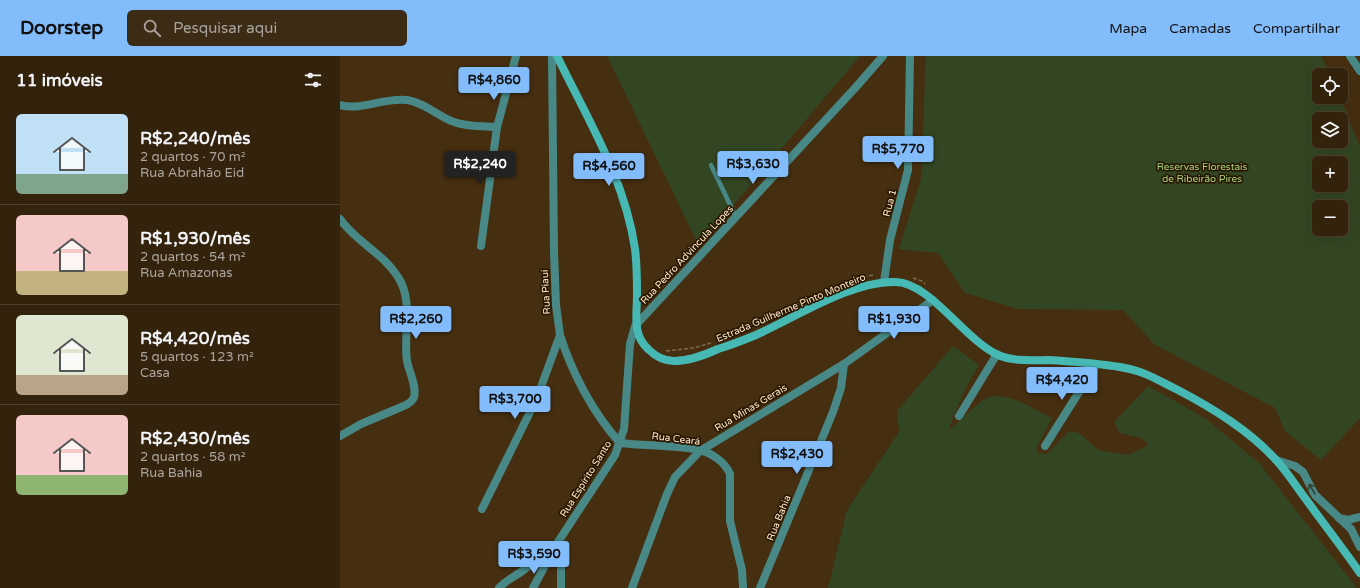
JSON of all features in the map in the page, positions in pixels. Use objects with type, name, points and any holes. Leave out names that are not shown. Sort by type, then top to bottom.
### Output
[{"type":"main road","name":"Estrada Guilherme Pinto Monteiro","points":[[557,56],[613,170],[626,204],[636,256],[636,326],[640,340],[649,350],[665,360],[676,361],[700,356],[748,338],[839,295],[875,283],[884,282],[908,284],[919,289],[933,300],[976,341],[1008,359],[1076,362],[1127,368],[1151,376],[1209,406],[1243,430],[1276,460],[1360,573]]},
{"type":"street","points":[[481,246],[497,127],[516,56]]},
{"type":"street","name":"Rua Piauí","points":[[482,509],[537,398],[560,334],[556,305],[554,252],[552,56]]},
{"type":"street","name":"Rua Pedro Advincula Lopes","points":[[636,326],[883,56]]},
{"type":"street","name":"Rua 1","points":[[884,282],[890,240],[908,170],[910,56]]},
{"type":"street","points":[[1350,56],[1360,71]]},
{"type":"street","points":[[340,105],[347,107],[362,106],[386,100],[407,100],[422,104],[455,123],[497,127]]},
{"type":"street","points":[[340,219],[346,228],[387,262],[399,278],[404,290],[407,305],[405,349],[414,396],[412,401],[406,405],[361,424],[340,436]]},
{"type":"street","name":"Rua Minas Gerais","points":[[632,588],[667,494],[675,477],[700,450],[844,364],[933,300]]},
{"type":"street","name":"Rua Espírito Santo","points":[[533,588],[556,545],[615,455],[620,443],[624,429],[630,344],[636,326]]},
{"type":"street","points":[[560,334],[570,364],[597,413],[620,443]]},
{"type":"street","points":[[959,416],[997,354]]},
{"type":"street","name":"Rua Bahia","points":[[760,588],[833,412],[841,388],[844,364]]},
{"type":"street","points":[[1045,446],[1096,365]]},
{"type":"street","name":"Rua Ceará","points":[[620,443],[700,450],[724,463],[730,474],[730,521],[742,570],[743,588]]},
{"type":"street","name":"Estrada Guilherme Pinto Monteiro","points":[[1276,460],[1295,466],[1303,472],[1315,495],[1351,529],[1360,547]]},
{"type":"street","points":[[1338,518],[1348,520],[1360,517]]},
{"type":"street","points":[[499,588],[526,568],[549,547],[556,545],[561,550],[561,588]]},
{"type":"lane","points":[[711,164],[736,217]]},
{"type":"path","points":[[838,286],[862,277]]},
{"type":"path","points":[[721,340],[802,302]]},
{"type":"path","points":[[663,350],[693,348],[714,342]]},
{"type":"green space","points":[[607,56],[860,56],[699,246]]},
{"type":"green space","name":"Reservas Florestais de Ribeirão Pires","points":[[926,56],[1321,56],[1327,68],[1312,68],[1312,104],[1343,104],[1346,112],[1312,112],[1312,148],[1348,148],[1348,117],[1360,147],[1360,418],[1321,460],[1285,431],[1275,408],[1154,344],[1123,310],[1018,309],[965,293],[938,253],[899,249],[921,179]]},
{"type":"green space","points":[[953,346],[979,365],[964,391],[948,431],[983,400],[999,396],[1028,405],[1052,418],[1036,449],[1039,453],[1047,454],[1069,431],[1079,433],[1098,450],[1128,455],[1149,445],[1142,438],[1120,433],[1114,422],[1148,386],[1205,418],[1259,463],[1357,588],[828,588],[847,510],[899,432],[897,411]]}]
